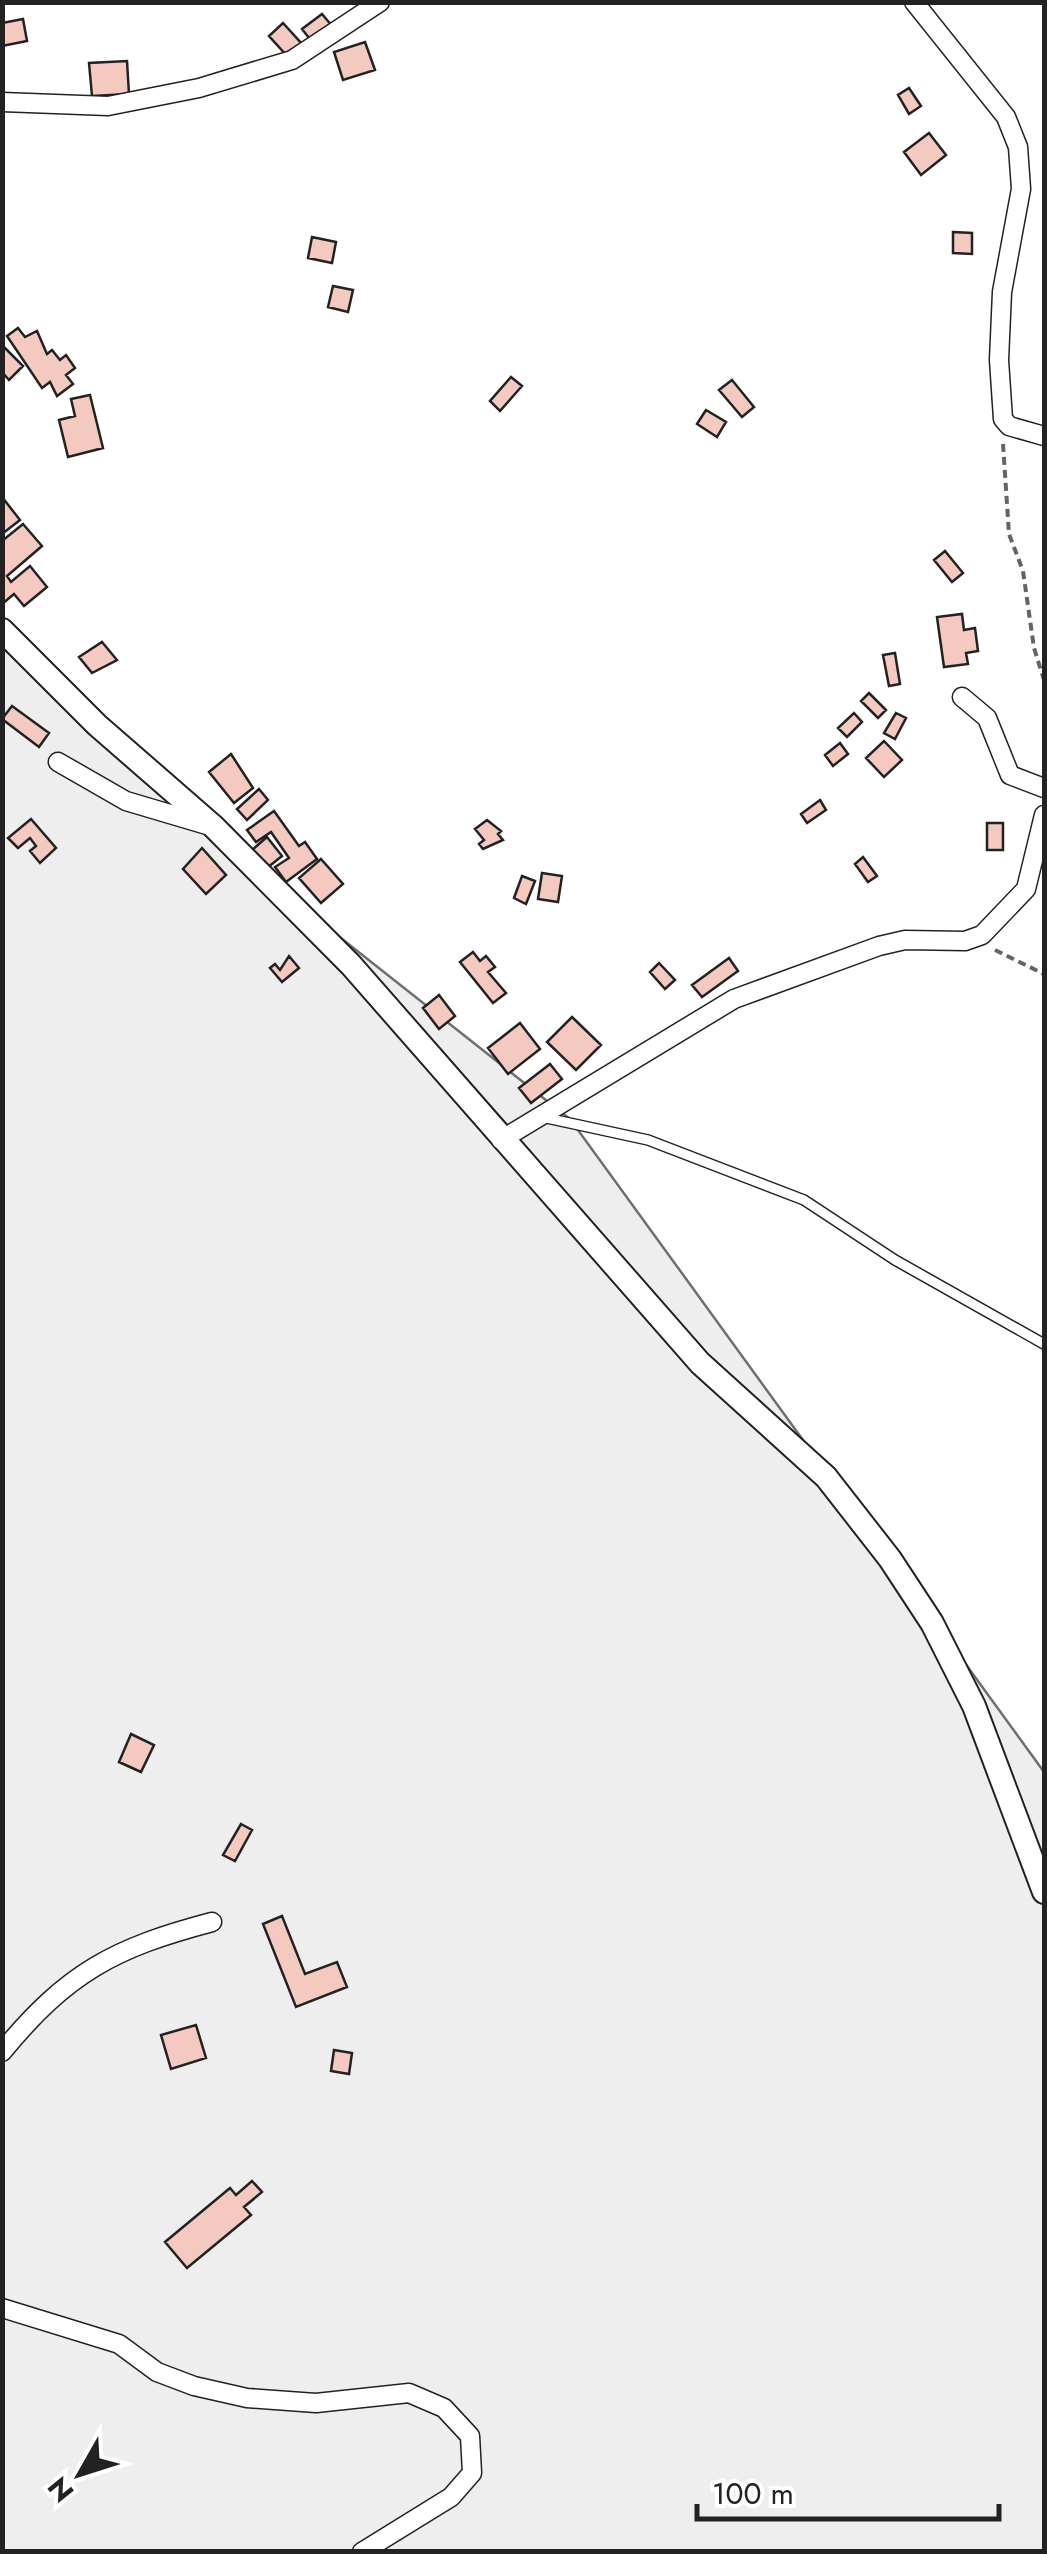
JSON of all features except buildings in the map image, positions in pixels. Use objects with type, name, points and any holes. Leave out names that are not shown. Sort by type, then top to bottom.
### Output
[{"type":"street","points":[[2,102],[108,106],[200,88],[292,60],[380,2]]},
{"type":"street","points":[[914,2],[1006,117],[1018,146],[1021,189],[1002,292],[1003,419],[1017,432],[1044,436]]},
{"type":"street","points":[[2,630],[97,725],[212,826],[430,1051],[501,1140],[700,1363],[826,1476],[916,1596],[974,1706],[1044,1892]]},
{"type":"street","points":[[962,697],[987,718],[1010,775],[1044,788]]},
{"type":"street","points":[[58,762],[126,800],[212,826]]},
{"type":"street","points":[[501,1140],[734,999],[879,946],[971,939],[990,929],[1026,889],[1044,815]]},
{"type":"street","points":[[2,2052],[34,2013],[81,1972],[142,1941],[212,1922]]},
{"type":"street","points":[[2,2308],[119,2344],[157,2372],[194,2386],[247,2398],[316,2403],[409,2394],[444,2408],[470,2436],[472,2472],[451,2498],[362,2552]]},
{"type":"lane","points":[[540,1117],[648,1140],[804,1200],[895,1260],[1044,1344]]},
{"type":"path","points":[[1003,419],[1009,534],[1023,572],[1034,648],[1044,680]]},
{"type":"path","points":[[971,939],[1044,974]]},
{"type":"shaded area","points":[[2,626],[218,841],[570,1119],[1044,1772],[1044,2551],[3,2551]]}]
